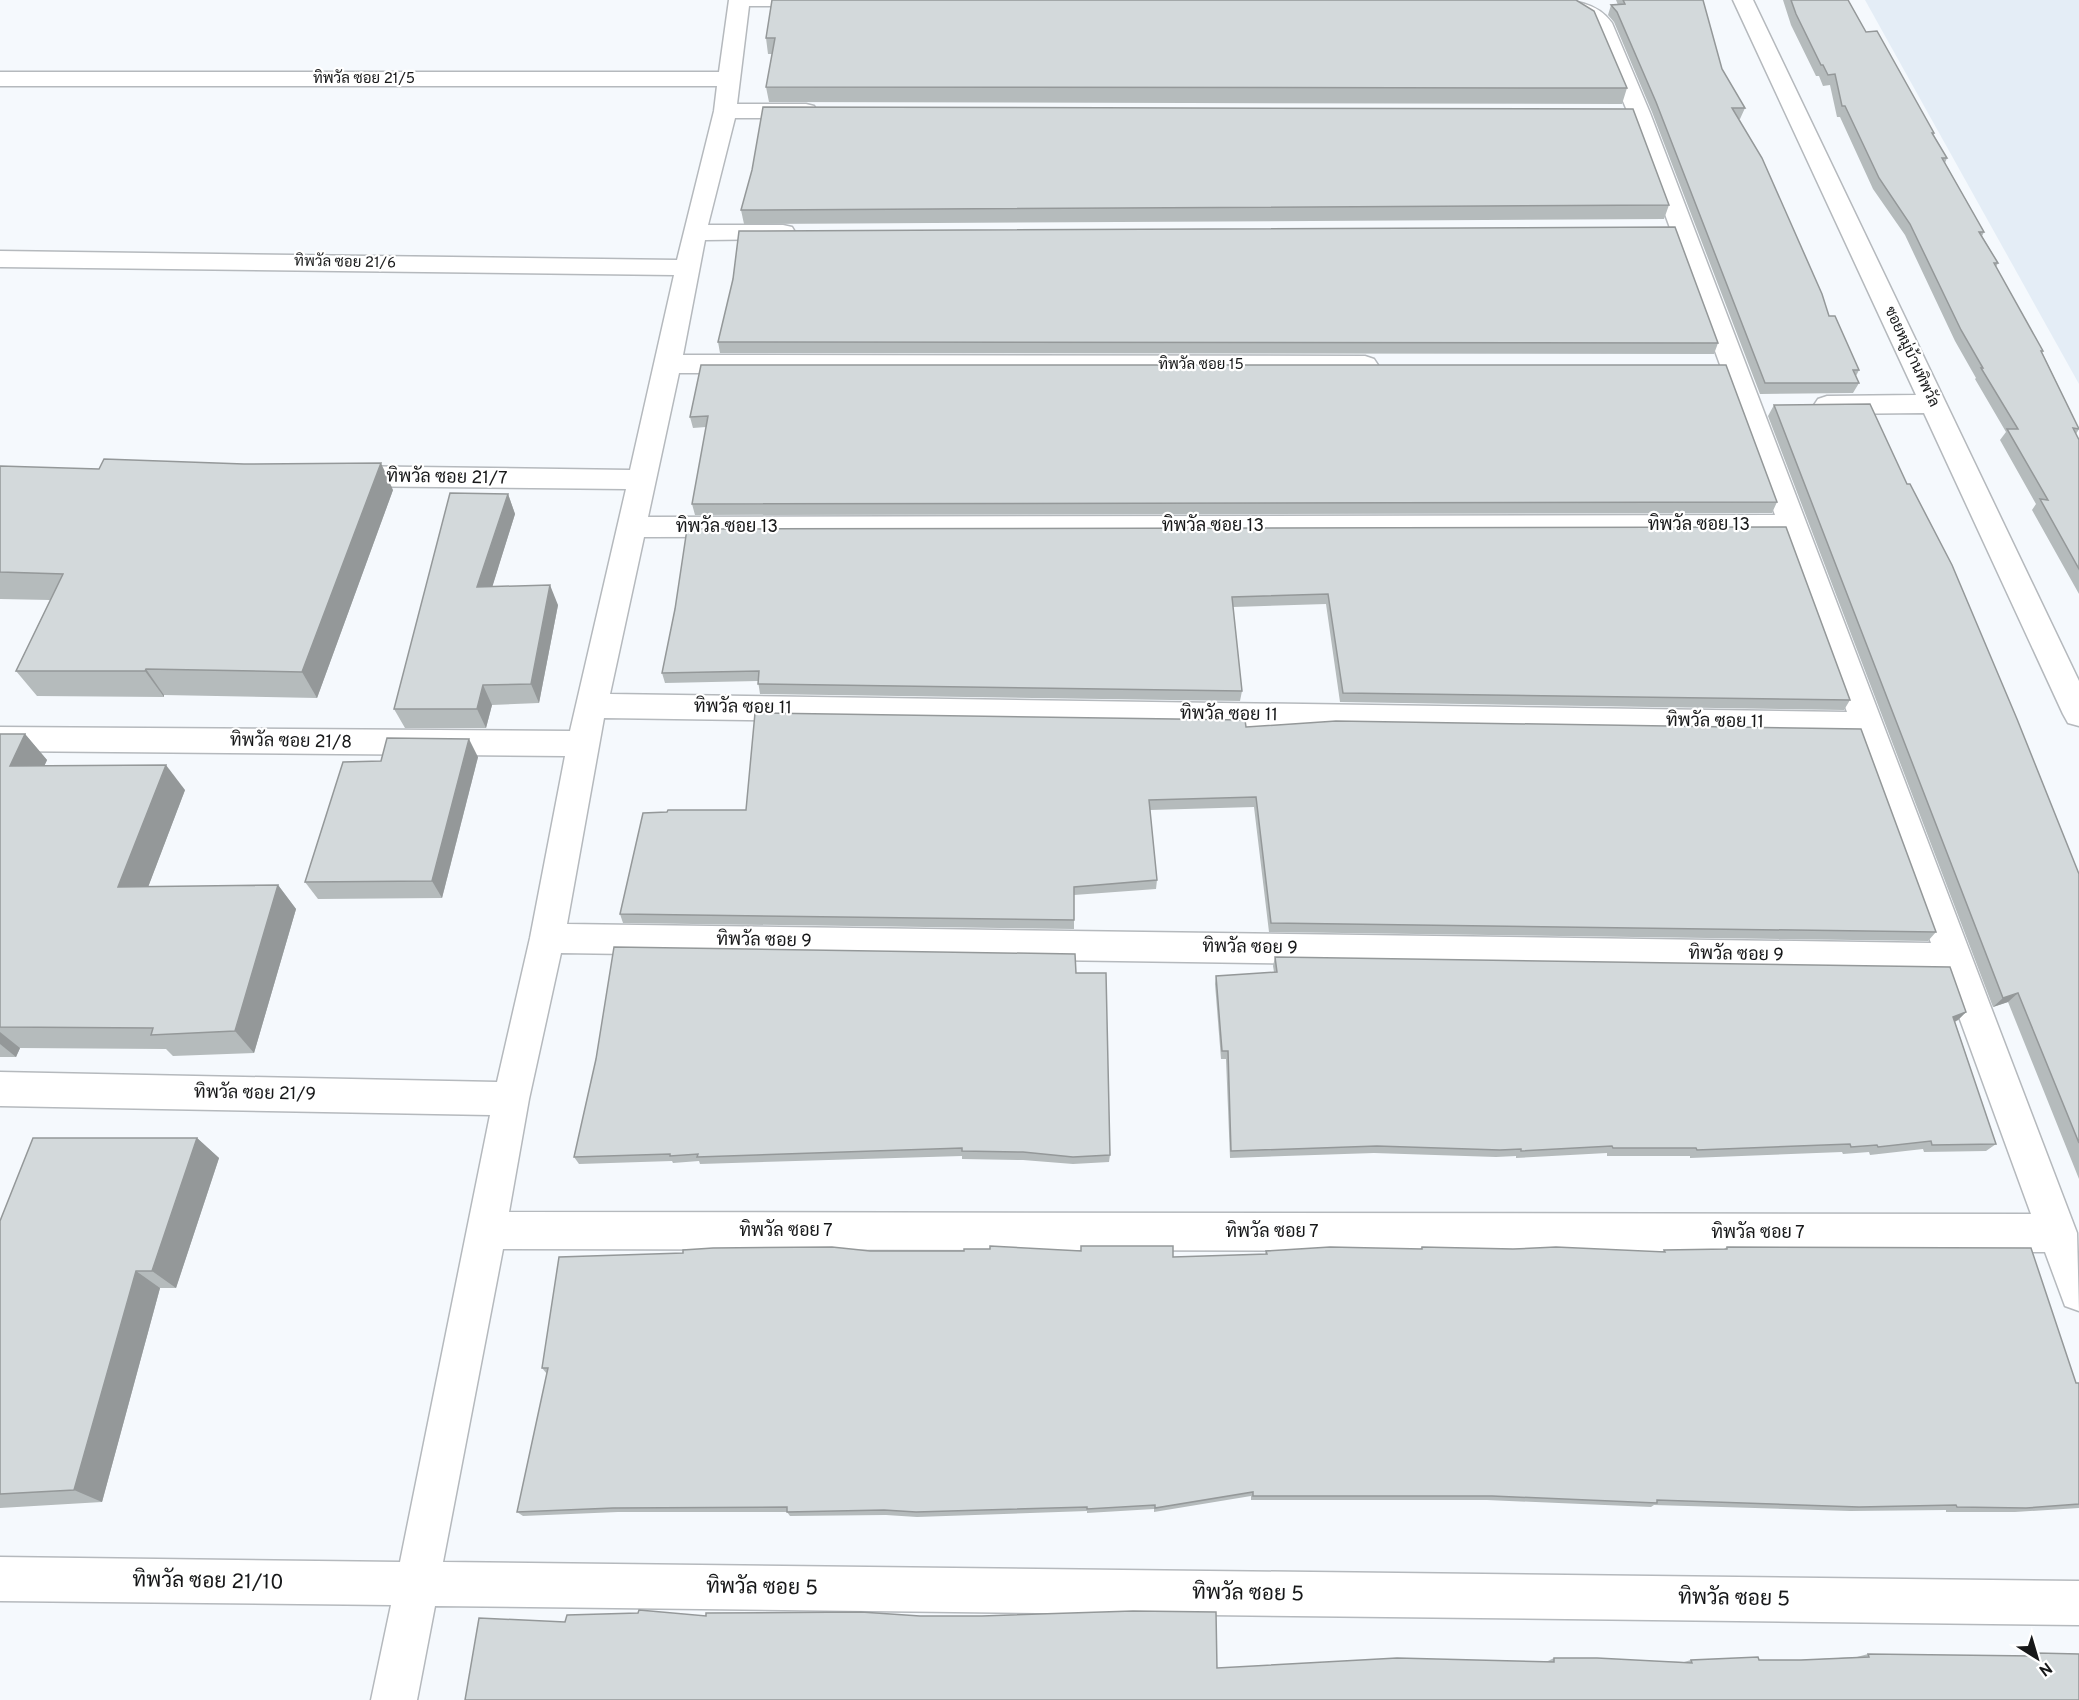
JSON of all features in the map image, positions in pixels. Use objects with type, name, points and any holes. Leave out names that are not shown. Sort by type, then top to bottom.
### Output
[{"type":"street","points":[[394,1700],[511,1099],[547,938],[583,744],[689,268],[694,233],[725,111],[739,0]]},
{"type":"street","points":[[749,0],[832,1]]},
{"type":"street","name":"ซอยหมู่บ้านทิพวัล","points":[[1743,0],[2079,714]]},
{"type":"street","points":[[1532,5],[1555,3],[1581,8],[1593,14],[1600,22],[1627,113],[1722,365],[1760,405],[1794,525],[1865,724],[2079,1292]]},
{"type":"street","name":"ทิพวัล ซอย 21/5","points":[[0,79],[729,79]]},
{"type":"street","points":[[725,111],[832,112]]},
{"type":"street","points":[[694,233],[801,232]]},
{"type":"street","name":"ทิพวัล ซอย 21/6","points":[[0,259],[689,268]]},
{"type":"street","name":"ทิพวัล ซอย 15","points":[[668,364],[1386,365]]},
{"type":"street","points":[[1806,405],[1933,404]]},
{"type":"street","name":"ทิพวัล ซอย 21/7","points":[[321,476],[642,480]]},
{"type":"street","name":"ทิพวัล ซอย 13","points":[[632,527],[1794,525]]},
{"type":"street","name":"ทิพวัล ซอย 11","points":[[592,706],[1865,724]]},
{"type":"street","name":"ทิพวัล ซอย 21/8","points":[[0,739],[583,744]]},
{"type":"street","name":"ทิพวัล ซอย 9","points":[[547,938],[1953,958]]},
{"type":"street","name":"ทิพวัล ซอย 21/9","points":[[0,1089],[511,1099]]},
{"type":"street","name":"ทิพวัล ซอย 7","points":[[487,1230],[2058,1233]]},
{"type":"street","name":"ทิพวัล ซอย 21/10","points":[[0,1579],[416,1584]]},
{"type":"street","name":"ทิพวัล ซอย 5","points":[[416,1584],[2079,1603]]},
{"type":"shaded area","points":[[1865,0],[2079,0],[2079,384]]},
{"type":"building","points":[[772,0],[1576,0],[1594,11],[1627,88],[766,87],[775,38],[766,38]]},
{"type":"building","points":[[1623,0],[1703,0],[1722,69],[1745,108],[1732,108],[1762,158],[1822,294],[1829,316],[1835,316],[1859,370],[1853,370],[1859,383],[1765,383],[1656,102],[1617,12],[1611,5],[1625,4]]},
{"type":"building","points":[[1791,0],[1848,0],[1866,32],[1877,31],[1947,158],[1942,158],[1984,232],[1979,232],[1998,263],[1994,263],[2043,351],[2041,351],[2079,429],[2073,428],[2079,440],[2079,569],[2040,499],[2048,500],[2007,429],[2018,429],[1981,368],[1983,368],[1961,330],[1910,224],[1879,178],[1845,106],[1842,106],[1835,74],[1828,75],[1821,65]]},
{"type":"building","points":[[763,107],[1633,109],[1669,205],[741,210],[752,170]]},
{"type":"building","points":[[1675,227],[1718,343],[718,342],[733,279],[739,231]]},
{"type":"building","points":[[701,365],[1726,365],[1777,502],[692,504],[708,416],[690,417]]},
{"type":"building","points":[[1870,404],[1907,484],[1910,484],[1952,565],[2079,874],[2079,1143],[2018,993],[2003,998],[1774,405]]},
{"type":"building","points":[[104,459],[244,464],[381,463],[302,672],[146,669],[145,671],[16,671],[63,574],[0,572],[0,466],[99,469]]},
{"type":"building","points":[[450,493],[508,494],[477,587],[550,585],[531,684],[483,685],[477,709],[394,709]]},
{"type":"building","points":[[1786,527],[1850,700],[1343,693],[1328,594],[1232,597],[1242,691],[758,684],[759,671],[662,673],[675,609],[687,529]]},
{"type":"building","points":[[755,713],[1245,720],[1246,727],[1336,721],[1861,729],[1936,932],[1271,923],[1256,797],[1149,800],[1157,880],[1074,887],[1074,920],[620,914],[643,813],[667,812],[668,810],[746,810]]},
{"type":"building","points":[[0,734],[25,734],[10,766],[166,765],[118,887],[278,885],[235,1031],[151,1035],[153,1028],[0,1027]]},
{"type":"building","points":[[387,738],[469,739],[432,881],[305,882],[343,762],[381,761]]},
{"type":"building","points":[[614,947],[1075,954],[1076,973],[1106,973],[1110,1155],[1073,1157],[1023,1152],[962,1151],[962,1148],[697,1157],[698,1154],[574,1157],[596,1059]]},
{"type":"building","points":[[1275,957],[1950,967],[1966,1012],[1953,1017],[1996,1144],[1932,1145],[1931,1141],[1878,1147],[1877,1145],[1851,1147],[1850,1144],[1697,1150],[1696,1148],[1613,1148],[1612,1146],[1521,1151],[1521,1149],[1377,1146],[1231,1151],[1228,1051],[1222,1051],[1216,976],[1277,972]]},
{"type":"building","points":[[33,1138],[197,1138],[152,1271],[136,1271],[74,1490],[0,1494],[0,1221]]},
{"type":"building","points":[[990,1246],[1081,1251],[1081,1246],[1173,1246],[1173,1257],[1267,1254],[1266,1251],[1330,1247],[1513,1249],[1556,1247],[1665,1252],[1664,1250],[1727,1249],[1727,1247],[2031,1248],[2076,1383],[2079,1383],[2079,1504],[2026,1508],[1957,1507],[1956,1505],[1859,1507],[1657,1500],[1657,1503],[1492,1496],[1253,1496],[1253,1492],[1155,1508],[1155,1505],[1087,1509],[1087,1507],[916,1512],[884,1510],[787,1512],[787,1507],[613,1508],[517,1512],[548,1368],[542,1368],[559,1257],[683,1253],[683,1250],[713,1248],[832,1247],[870,1251],[964,1251],[964,1249],[990,1249]]},
{"type":"building","points":[[639,1610],[706,1616],[706,1613],[861,1612],[920,1616],[982,1616],[1133,1611],[1216,1612],[1217,1668],[1397,1658],[1554,1662],[1554,1658],[1597,1658],[1692,1663],[1691,1660],[1758,1657],[1759,1660],[1801,1660],[1869,1657],[1868,1654],[2038,1656],[2037,1653],[2079,1654],[2079,1700],[465,1700],[479,1618],[565,1622],[567,1615],[638,1613]]}]
